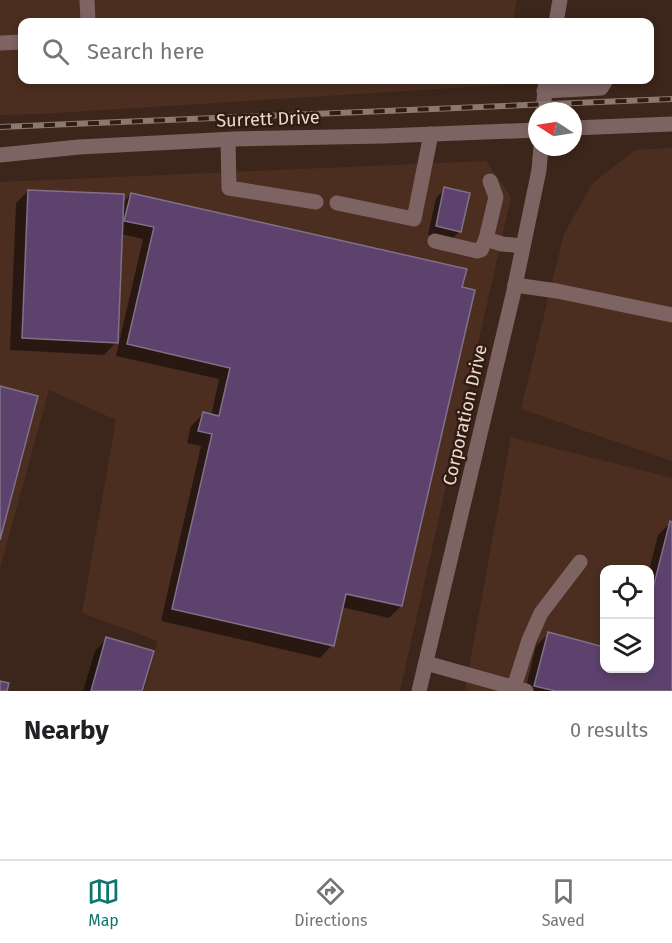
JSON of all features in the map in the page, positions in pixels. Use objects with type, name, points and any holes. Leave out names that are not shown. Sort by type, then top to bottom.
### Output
[{"type":"street","points":[[87,0],[88,18]]},
{"type":"street","points":[[557,18],[560,0]]},
{"type":"street","points":[[0,43],[18,42]]},
{"type":"street","points":[[544,102],[545,85],[601,88],[604,84]]},
{"type":"street","points":[[582,128],[672,124]]},
{"type":"street","name":"Surrett Drive","points":[[0,155],[79,147],[228,140],[528,130]]},
{"type":"street","points":[[338,203],[414,219],[431,134]]},
{"type":"street","points":[[228,140],[229,188],[316,202]]},
{"type":"street","name":"Corporation Drive","points":[[419,691],[492,388],[540,156]]},
{"type":"street","points":[[435,241],[477,251],[482,250],[496,197],[490,181]]},
{"type":"street","points":[[486,239],[523,246]]},
{"type":"street","points":[[514,285],[557,291],[672,315]]},
{"type":"street","points":[[426,663],[520,689],[529,640],[541,613],[580,562]]},
{"type":"shaded area","points":[[0,0],[517,0],[514,18],[18,18],[18,84],[503,84],[0,115]]},
{"type":"shaded area","points":[[672,148],[672,461],[521,409],[564,234],[592,184],[635,150]]},
{"type":"shaded area","points":[[486,161],[511,197],[400,691],[144,691],[158,641],[82,613],[116,420],[49,390],[0,568],[0,182]]},
{"type":"shaded area","points":[[511,437],[672,478],[672,691],[465,690]]},
{"type":"building","points":[[444,187],[470,193],[461,232],[436,226]]},
{"type":"building","points":[[28,190],[124,194],[118,343],[22,338]]},
{"type":"building","points":[[131,193],[467,269],[462,287],[475,290],[402,606],[346,594],[334,646],[172,609],[212,434],[198,431],[203,412],[219,416],[230,368],[127,344],[154,227],[124,221]]},
{"type":"building","points":[[0,386],[38,396],[0,540]]},
{"type":"building","points":[[670,521],[672,522],[672,691],[556,691],[534,686],[548,632],[600,646],[600,673],[654,673],[654,584]]},
{"type":"building","points":[[106,637],[154,651],[142,691],[91,691]]},
{"type":"building","points":[[0,681],[9,683],[7,691],[0,691]]},
{"type":"railway","points":[[0,127],[672,99]]}]
